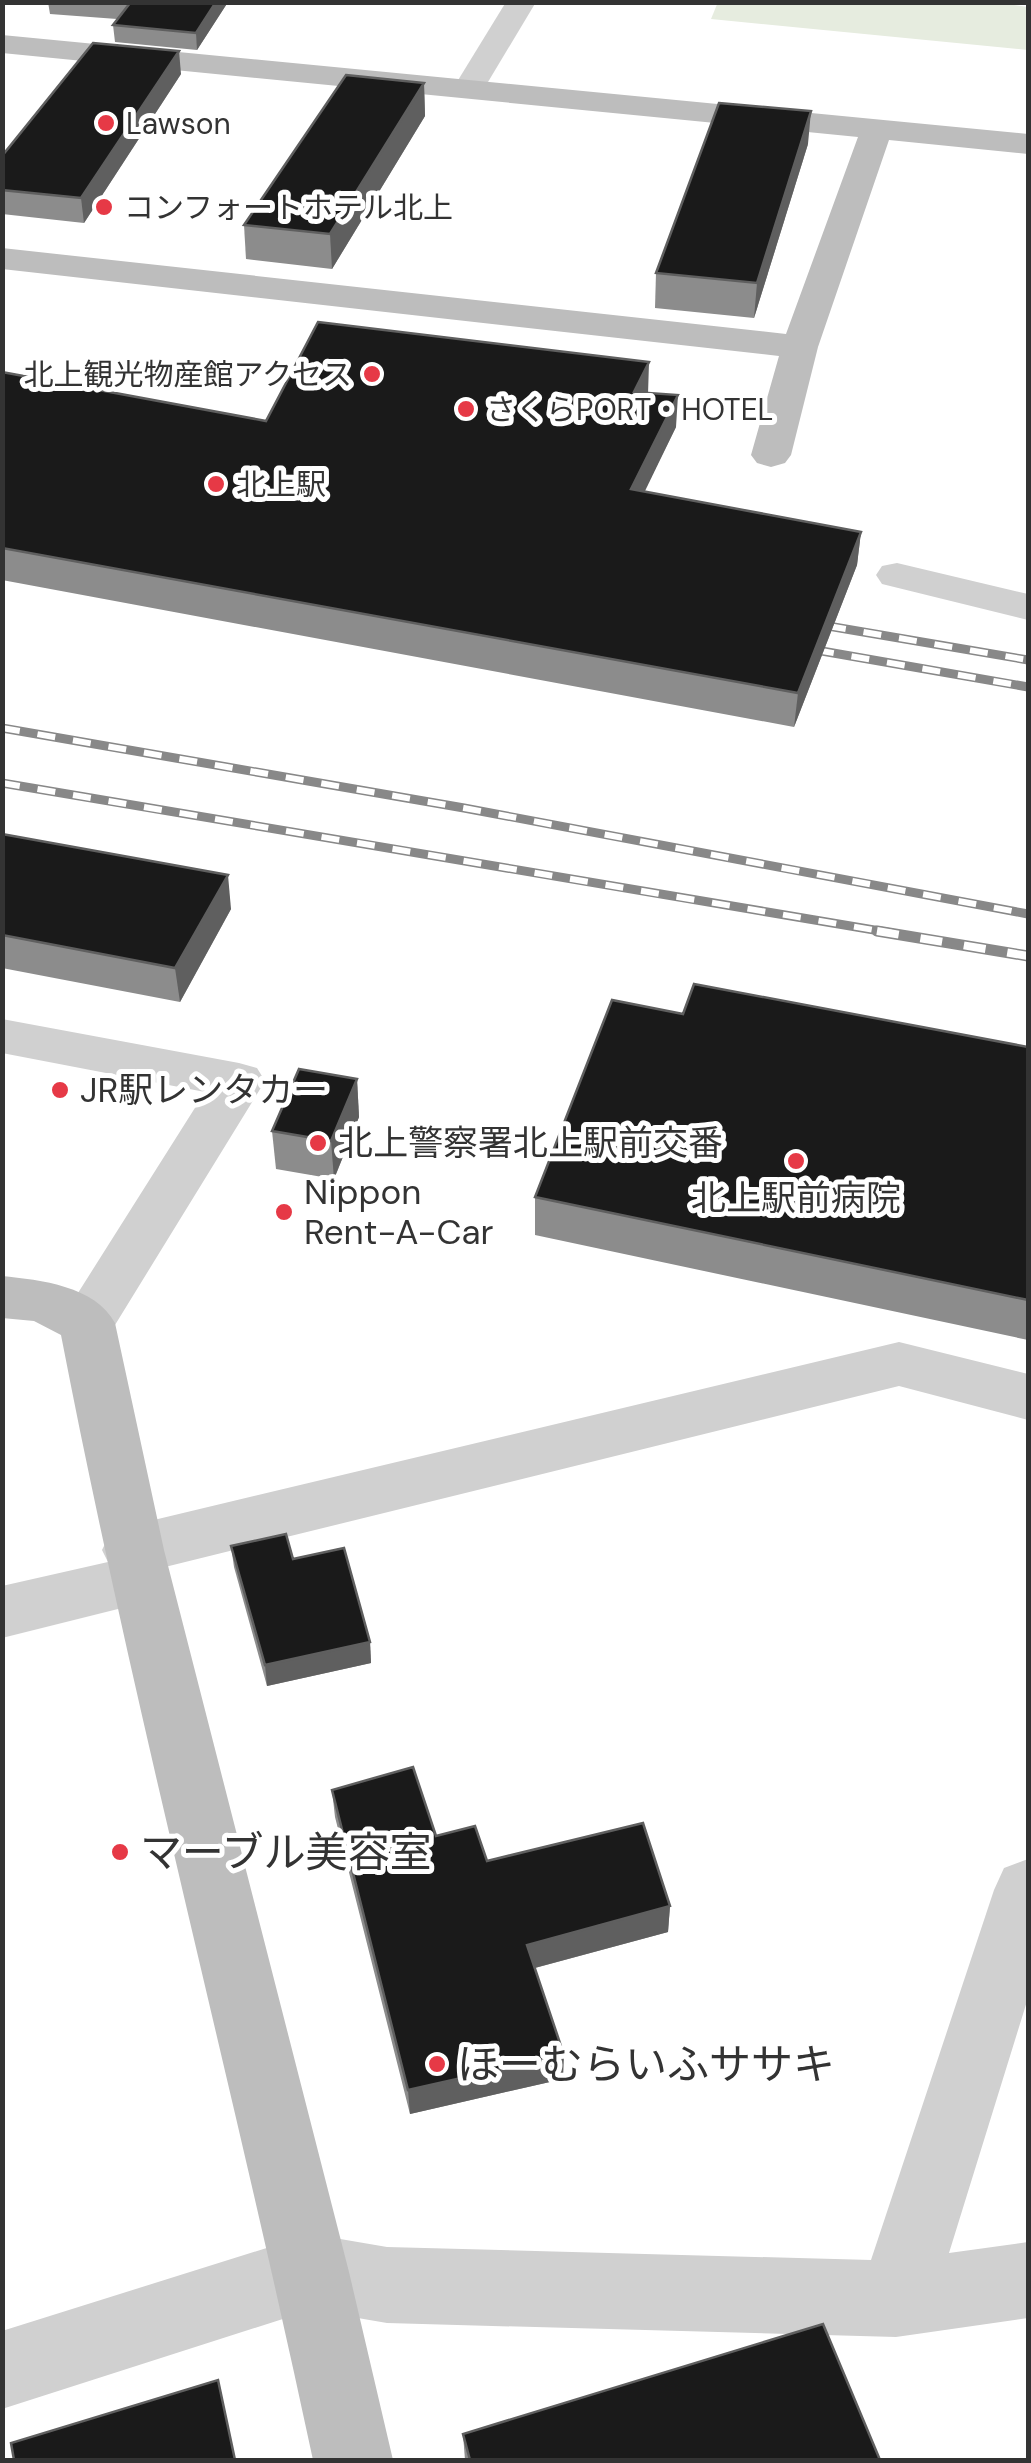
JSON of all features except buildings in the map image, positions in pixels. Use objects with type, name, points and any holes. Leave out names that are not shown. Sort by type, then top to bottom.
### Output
[{"type":"street","points":[[468,90],[521,2]]},
{"type":"street","points":[[5,47],[1028,144]]},
{"type":"street","points":[[772,454],[800,348],[876,131]]},
{"type":"street","points":[[2,258],[800,348]]},
{"type":"street","points":[[897,575],[1028,607]]},
{"type":"street","points":[[2,1036],[239,1081],[87,1323],[136,1565],[311,2272],[353,2460]]},
{"type":"street","points":[[2,1297],[44,1301],[87,1323]]},
{"type":"street","points":[[2,1612],[136,1565],[899,1364],[1028,1397]]},
{"type":"street","points":[[896,2299],[1028,1890]]},
{"type":"street","points":[[2,2370],[311,2272],[387,2285],[896,2299],[1028,2280]]},
{"type":"shaded area","points":[[718,2],[999,3],[1028,7],[1028,50],[711,19]]},
{"type":"railway","points":[[828,626],[1028,660]]},
{"type":"railway","points":[[816,650],[1028,687]]},
{"type":"railway","points":[[2,728],[464,808],[1028,914]]},
{"type":"railway","points":[[2,783],[892,933]]},
{"type":"railway","points":[[877,931],[1028,956]]},
{"type":"place","name":"Lawson","points":[[106,123]]},
{"type":"place","name":"コンフォートホテル北上","points":[[104,207]]},
{"type":"place","name":"北上観光物産館アクセス","points":[[372,374]]},
{"type":"place","name":"さくらPORT・HOTEL","points":[[466,409]]},
{"type":"place","name":"北上駅","points":[[216,484]]},
{"type":"place","name":"JR駅レンタカー","points":[[60,1090]]},
{"type":"place","name":"北上警察署北上駅前交番","points":[[318,1143]]},
{"type":"place","name":"北上駅前病院","points":[[796,1161]]},
{"type":"place","name":"Nippon Rent-A-Car","points":[[284,1212]]},
{"type":"place","name":"マーブル美容室","points":[[120,1852]]},
{"type":"place","name":"ほーむらいふササキ","points":[[437,2064]]}]
